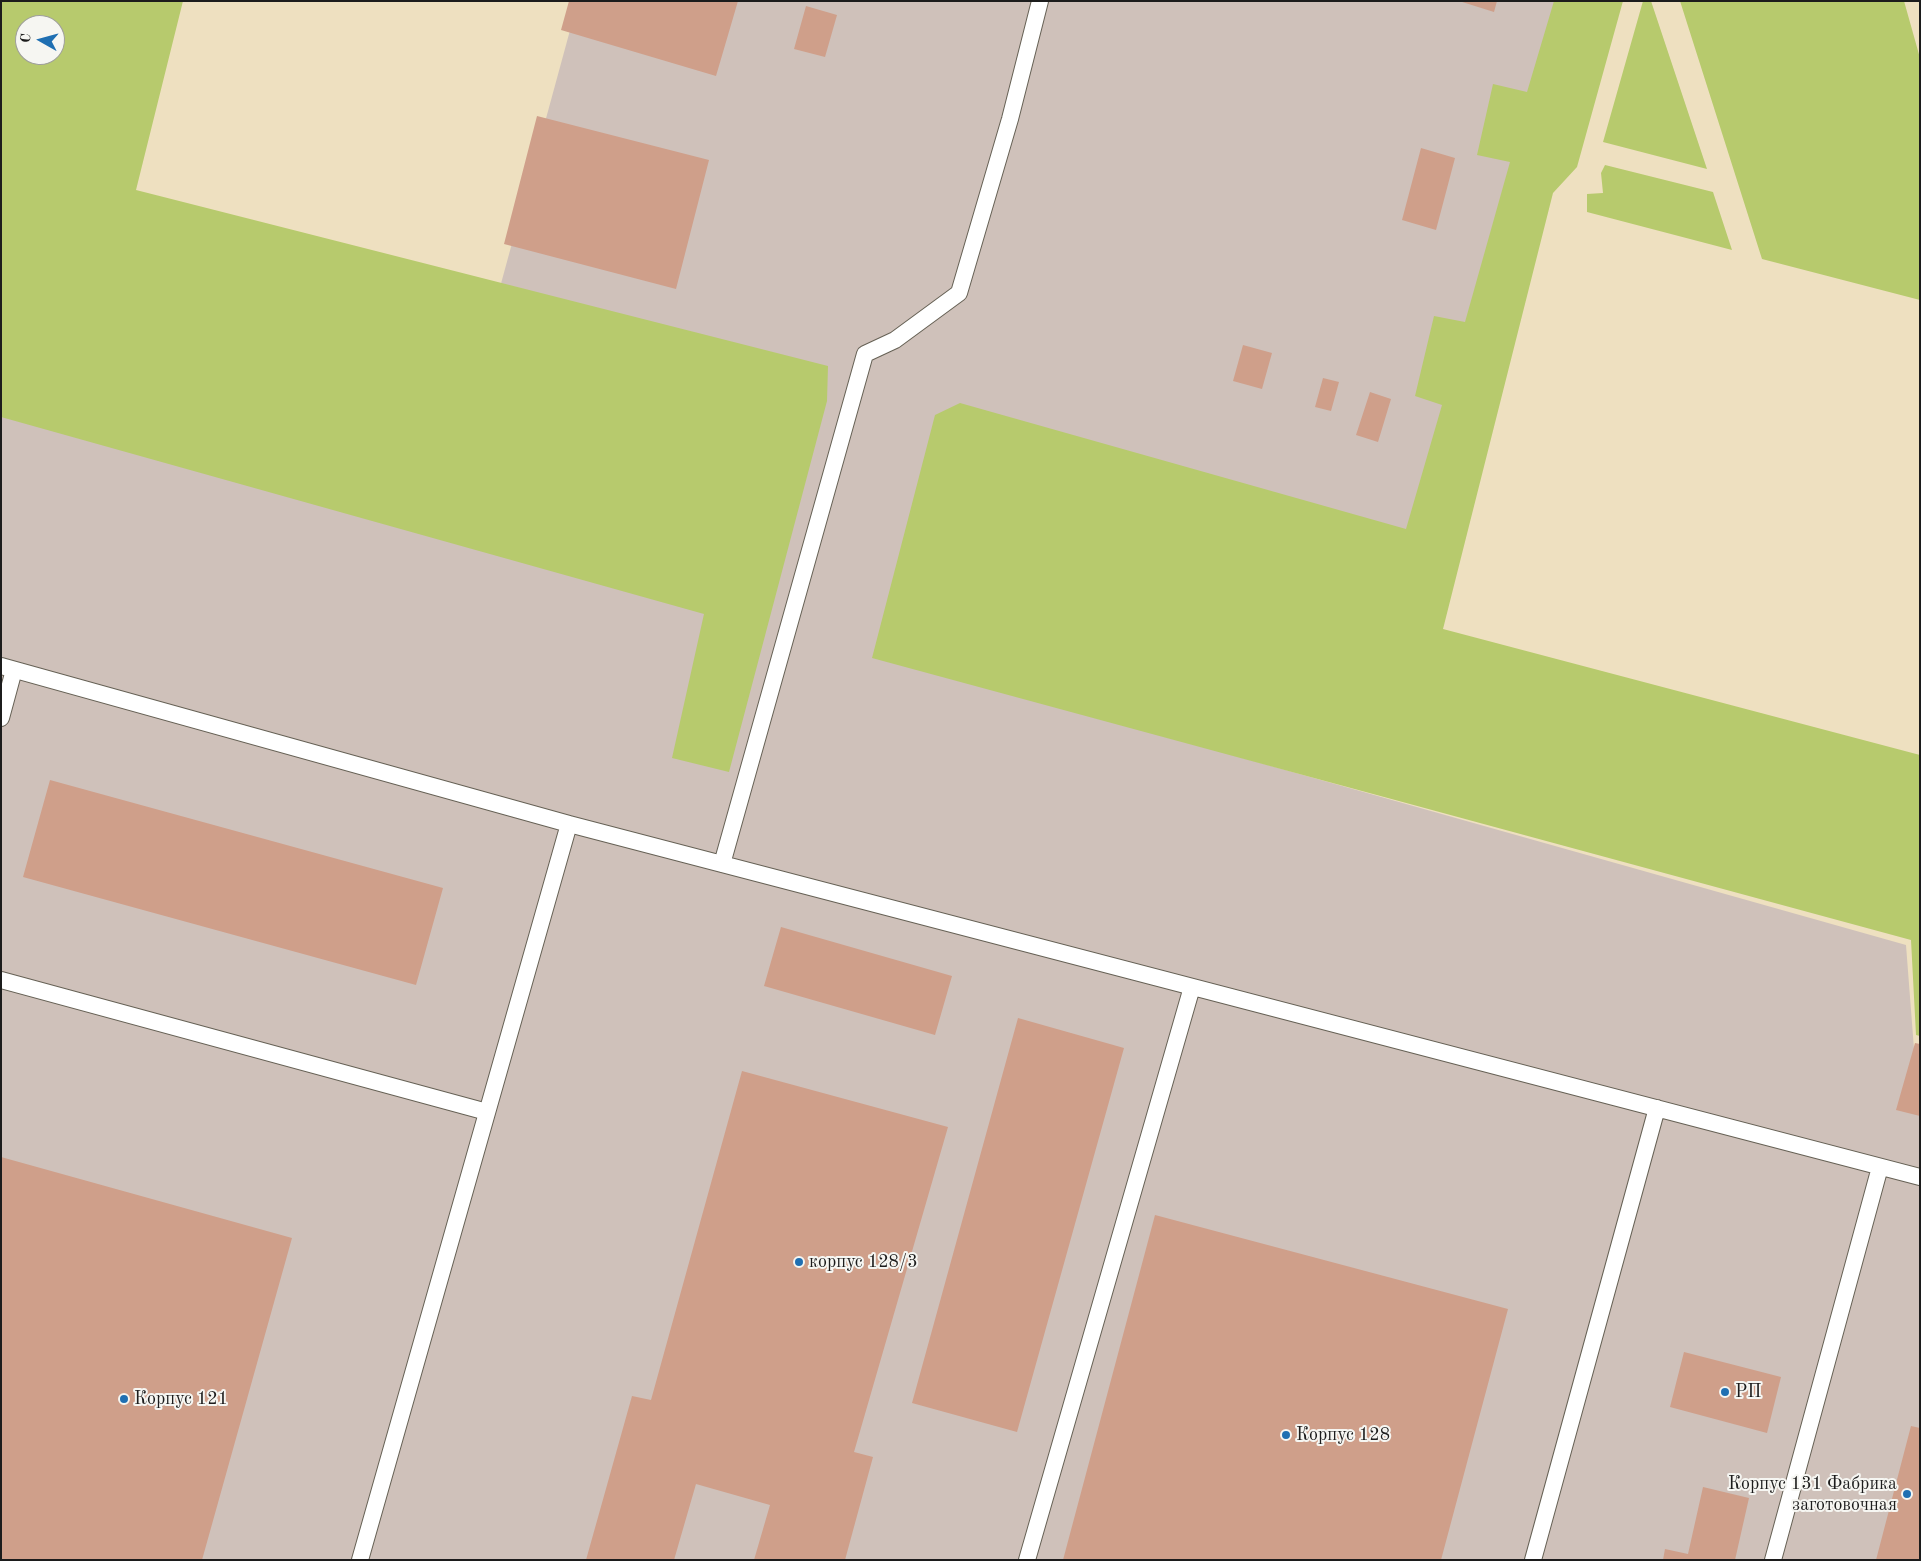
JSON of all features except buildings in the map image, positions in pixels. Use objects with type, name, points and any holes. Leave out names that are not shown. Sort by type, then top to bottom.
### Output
[{"type":"lane","points":[[722,864],[865,354],[896,340],[959,293],[1010,118],[1040,1]]},
{"type":"lane","points":[[1,718],[8,668],[569,824],[1920,1177]]},
{"type":"lane","points":[[360,1560],[569,824]]},
{"type":"lane","points":[[1,980],[487,1112]]},
{"type":"lane","points":[[1027,1560],[1192,987]]},
{"type":"lane","points":[[1533,1560],[1657,1108]]},
{"type":"lane","points":[[1773,1560],[1880,1167]]},
{"type":"shaded area","points":[[578,1],[1560,1],[1389,600],[885,657],[1906,945],[1916,1075],[1920,1077],[1920,1560],[1,1560],[1,415],[478,368]]},
{"type":"green space","points":[[1,1],[183,1],[136,190],[828,366],[827,401],[729,772],[672,758],[704,614],[1,417]]},
{"type":"green space","points":[[1554,1],[1623,1],[1577,167],[1553,193],[1443,629],[1920,755],[1920,1036],[1916,1035],[1911,940],[872,658],[935,415],[960,403],[1406,529],[1442,405],[1415,396],[1434,316],[1465,322],[1510,162],[1477,155],[1493,84],[1527,92]]},
{"type":"green space","points":[[1643,1],[1651,1],[1707,169],[1603,142]]},
{"type":"green space","points":[[1680,1],[1904,1],[1920,58],[1920,300],[1762,259]]},
{"type":"green space","points":[[1605,165],[1713,192],[1732,250],[1587,212],[1587,194],[1603,193],[1601,173]]},
{"type":"place","name":"корпус 128/3","points":[[799,1262]]},
{"type":"place","name":"РП","points":[[1725,1392]]},
{"type":"place","name":"Корпус 121","points":[[124,1399]]},
{"type":"place","name":"Корпус 128","points":[[1286,1435]]},
{"type":"place","name":"Корпус 131 Фабрика заготовочная","points":[[1907,1494]]}]
